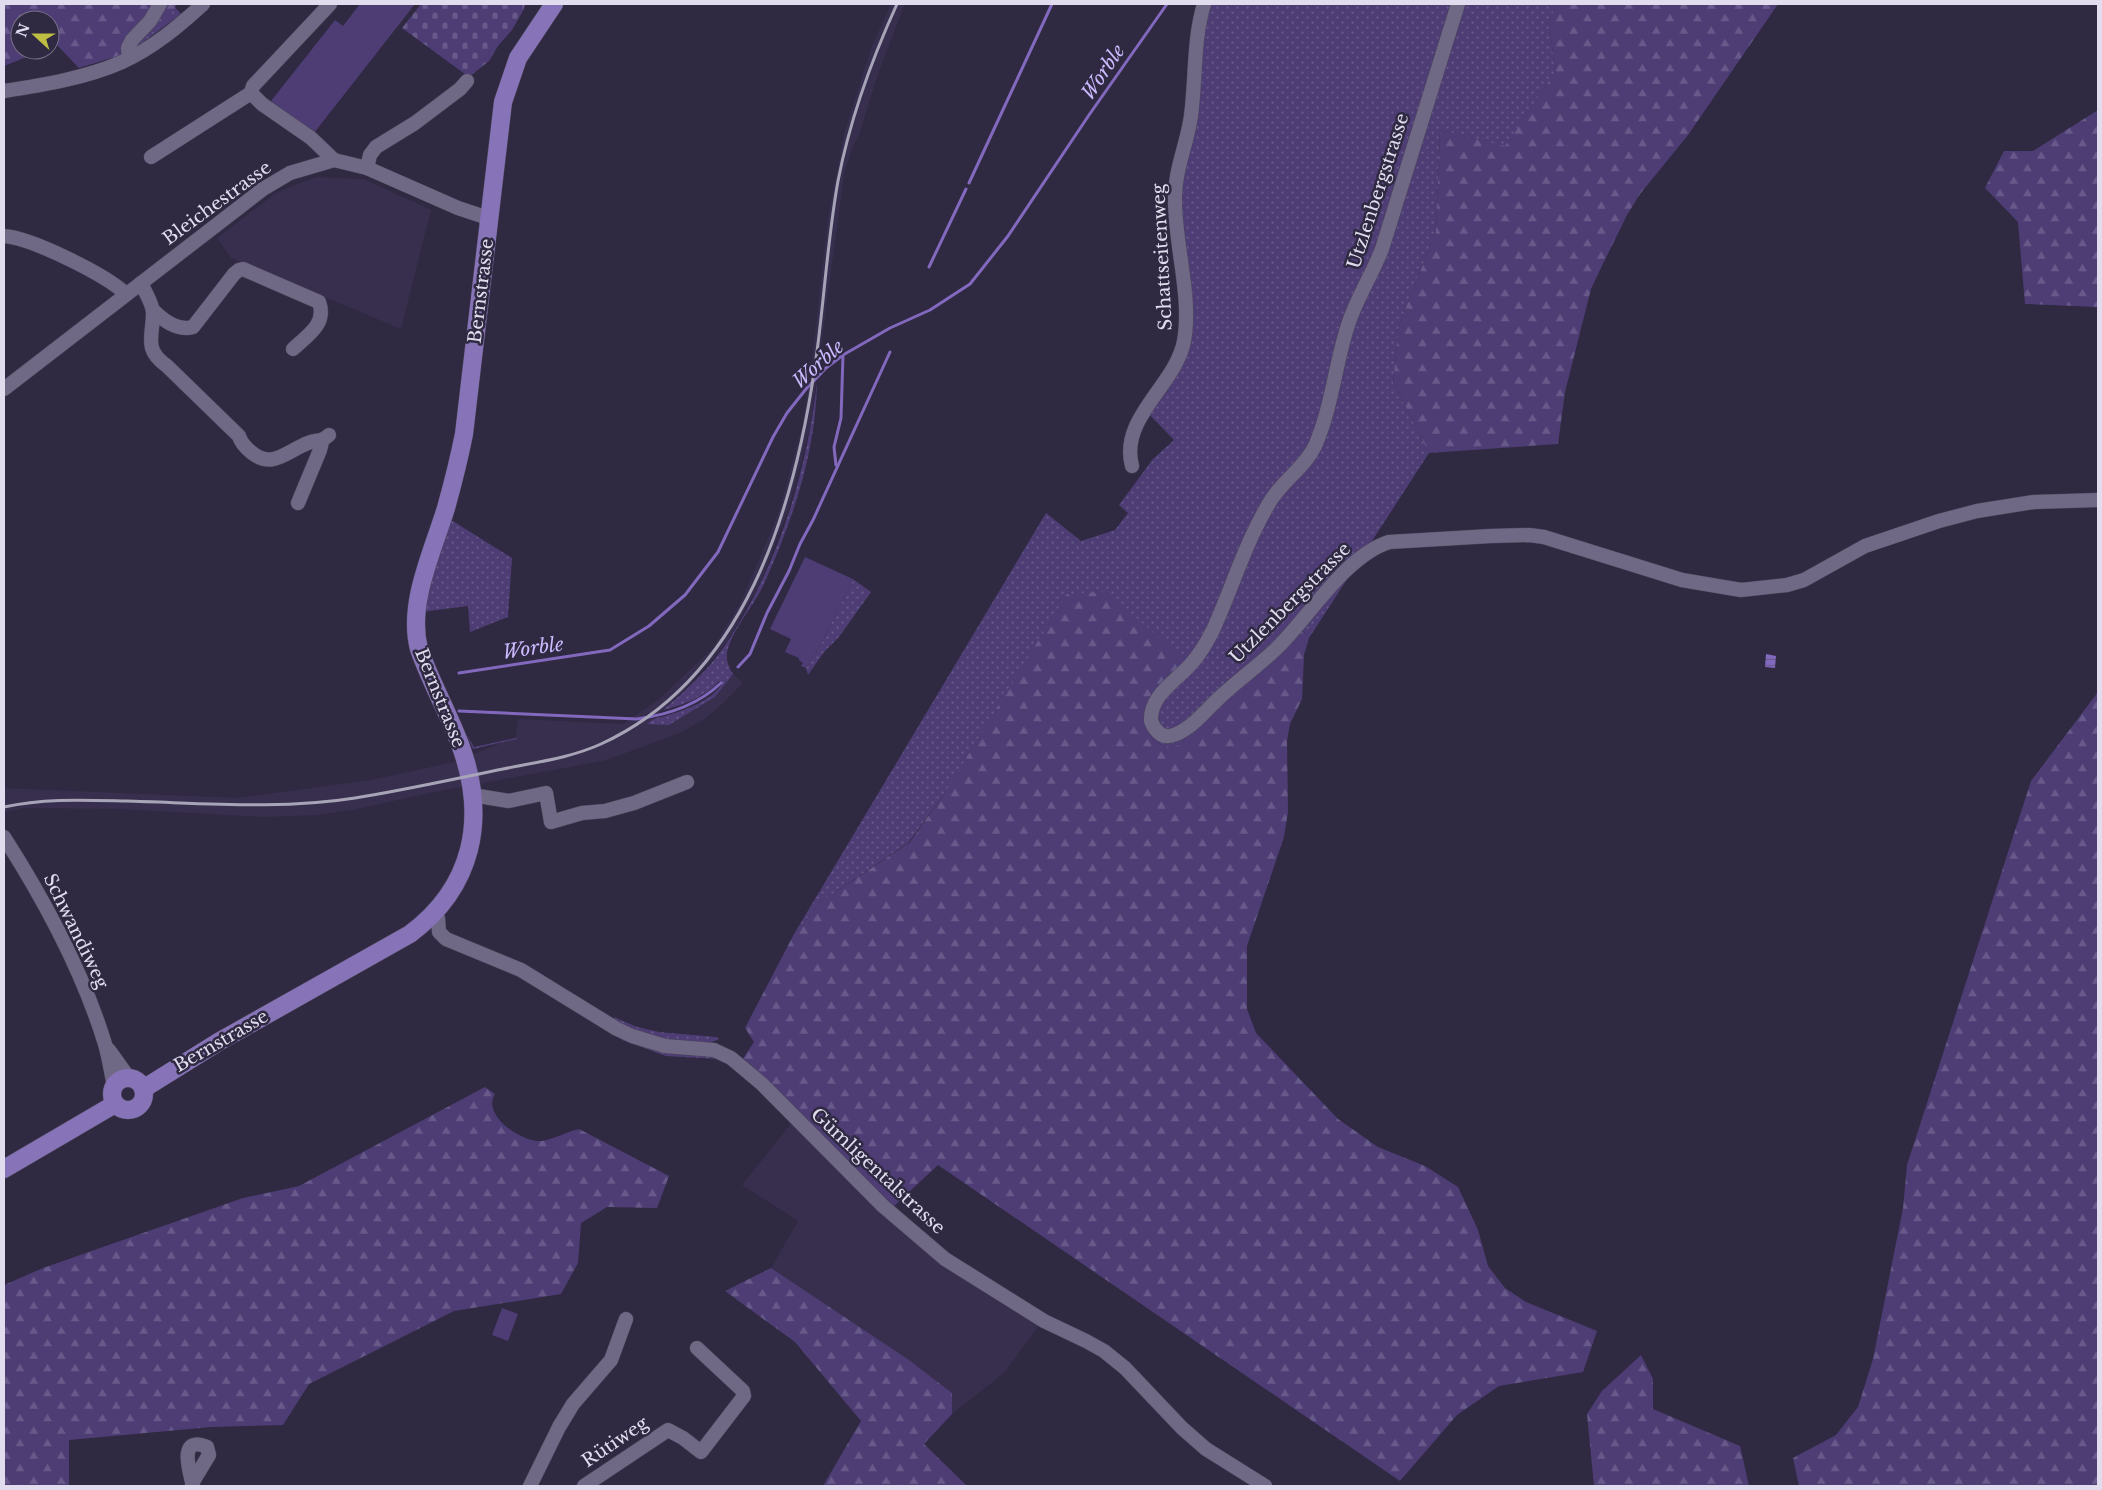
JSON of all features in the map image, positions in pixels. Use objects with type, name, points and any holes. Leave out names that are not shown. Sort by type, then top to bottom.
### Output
[{"type":"main road","name":"Bernstrasse","points":[[129,1084],[220,1042],[383,951],[417,929],[435,913],[459,879],[467,858],[472,834],[472,795],[461,749],[422,657],[415,623],[419,596],[455,477],[463,441],[490,218],[499,124],[505,94],[518,58],[554,4]]},
{"type":"main road","points":[[129,1084],[144,1098],[136,1108],[127,1110],[114,1104],[111,1095],[129,1084]]},
{"type":"main road","points":[[4,1168],[114,1104]]},
{"type":"street","points":[[129,58],[128,48],[132,40],[150,21],[160,4]]},
{"type":"street","points":[[4,91],[73,77],[112,66],[161,39],[203,4]]},
{"type":"street","points":[[151,156],[251,93],[253,86],[330,4]]},
{"type":"street","name":"Schattseitenweg","points":[[1132,466],[1129,447],[1139,422],[1174,367],[1184,339],[1185,304],[1176,220],[1175,191],[1176,176],[1191,118],[1196,41],[1204,4]]},
{"type":"street","name":"Utzlenbergstrasse","points":[[1458,4],[1382,249],[1373,273],[1348,324],[1323,426],[1314,448],[1303,464],[1279,488],[1268,503],[1205,646],[1154,704],[1151,721],[1159,734],[1168,737],[1172,736],[1193,723],[1276,648],[1333,584],[1353,565],[1374,548],[1389,542],[1491,536],[1523,535],[1544,537],[1682,580],[1741,590],[1787,586],[1804,580],[1865,546],[1948,518],[2034,502],[2098,500]]},
{"type":"street","points":[[367,168],[370,155],[376,147],[415,123],[460,89],[467,81]]},
{"type":"street","points":[[251,93],[256,100],[311,138],[334,160]]},
{"type":"street","name":"Bleichestrasse","points":[[4,389],[274,182],[299,170],[334,160],[367,168],[458,208],[490,218]]},
{"type":"street","points":[[4,236],[20,239],[54,253],[112,283],[126,294]]},
{"type":"street","points":[[141,283],[154,311],[170,323],[186,329],[193,327],[234,274],[243,269],[319,302],[322,313],[320,322],[293,349]]},
{"type":"street","points":[[154,311],[151,336],[155,358],[167,366],[239,436],[241,443],[258,458],[271,460],[310,442],[326,438],[298,502]]},
{"type":"street","points":[[472,795],[509,801],[546,793],[551,822],[582,813],[605,811],[624,806],[687,782]]},
{"type":"street","name":"Schwandiweg","points":[[4,838],[52,918],[88,999],[106,1046],[129,1084]]},
{"type":"street","points":[[435,913],[438,918],[441,935]]},
{"type":"street","name":"Gümligentalstrasse","points":[[417,929],[422,933],[441,935],[450,941],[521,970],[617,1029],[632,1036],[665,1046],[714,1050],[731,1058],[762,1084],[883,1206],[945,1259],[1044,1321],[1086,1340],[1104,1352],[1125,1368],[1182,1428],[1206,1449],[1265,1486]]},
{"type":"street","points":[[530,1486],[559,1426],[573,1404],[611,1360],[626,1320]]},
{"type":"street","name":"Rütiweg","points":[[584,1486],[668,1430],[683,1438],[701,1452],[744,1396],[743,1391],[697,1348]]},
{"type":"shaded area","points":[[891,4],[905,4],[879,71],[859,135],[852,148],[844,174],[810,428],[789,508],[760,583],[727,642],[687,688],[648,723],[669,725],[715,697],[733,674],[743,683],[717,709],[703,720],[682,732],[607,760],[430,793],[352,810],[316,815],[264,817],[117,809],[24,808],[4,812],[4,788],[238,798],[371,780],[454,762],[516,737],[518,719],[623,724],[658,700],[712,649],[741,602],[779,512],[802,427],[810,380],[828,219],[844,134],[872,46]]},
{"type":"shaded area","points":[[316,177],[364,179],[431,210],[401,329],[231,258],[217,238],[277,192]]},
{"type":"shaded area","points":[[1766,654],[1776,656],[1775,668],[1765,667]]},
{"type":"shaded area","points":[[793,1121],[837,1169],[1040,1324],[1004,1373],[952,1414],[951,1392],[909,1360],[771,1268],[798,1221],[742,1185]]},
{"type":"green space","points":[[4,4],[153,4],[146,19],[123,45],[121,55],[79,68],[60,48],[60,10],[10,10],[10,60],[19,60],[4,66]]},
{"type":"green space","points":[[165,4],[172,4],[181,14],[134,49]]},
{"type":"green space","points":[[167,4],[177,4],[166,22],[146,37]]},
{"type":"green space","points":[[360,4],[415,4],[314,133],[271,101],[335,20],[343,26]]},
{"type":"green space","points":[[421,4],[525,4],[512,30],[498,46],[489,61],[469,77],[402,28]]},
{"type":"green space","points":[[1204,4],[1558,4],[1549,20],[1555,72],[1505,147],[1440,130],[1436,232],[1399,325],[1393,382],[1429,453],[1309,638],[1301,628],[1179,745],[1167,748],[1152,739],[1143,716],[1161,691],[946,791],[909,842],[821,902],[794,934],[1046,513],[1081,541],[1115,530],[1128,513],[1119,505],[1153,459],[1174,440],[1145,410],[1183,348],[1176,220]]},
{"type":"green space","points":[[1558,4],[1778,4],[1688,135],[1640,194],[1627,215],[1591,289],[1565,392],[1558,444],[1429,453],[1393,382],[1399,325],[1436,232],[1440,130],[1505,146],[1555,72],[1549,20]]},
{"type":"green space","points":[[2098,110],[2098,307],[2025,304],[2018,222],[1985,188],[2004,151],[2033,151]]},
{"type":"green space","points":[[817,382],[816,409],[812,435],[793,512],[763,586],[729,645],[727,659],[733,674],[715,697],[669,725],[647,724],[655,719],[698,704],[718,690],[722,684],[719,681],[708,691],[693,700],[663,710],[698,678],[721,651],[746,612],[762,581],[788,517],[798,483],[806,450]]},
{"type":"green space","points":[[451,520],[512,558],[508,617],[470,632],[468,606],[421,612]]},
{"type":"green space","points":[[805,557],[853,579],[821,644],[806,668],[801,666],[803,663],[799,658],[785,652],[791,639],[770,629]]},
{"type":"green space","points":[[853,579],[871,592],[839,637],[824,652],[808,675],[806,668],[821,644]]},
{"type":"green space","points":[[1106,592],[1191,665],[1161,691],[1143,716],[1152,739],[1167,748],[1179,745],[1300,627],[1309,638],[1304,655],[1302,699],[1290,724],[1287,741],[1288,812],[1284,837],[1247,946],[1247,1009],[1256,1033],[1338,1119],[1378,1147],[1425,1166],[1458,1187],[1478,1230],[1488,1266],[1505,1288],[1526,1302],[1597,1331],[1583,1372],[1499,1386],[1457,1415],[1400,1481],[938,1165],[894,1206],[742,1060],[754,1042],[745,1028],[794,934],[821,902],[910,842],[946,791],[1067,594]]},
{"type":"green space","points":[[2098,692],[2098,1486],[1799,1486],[1793,1458],[1836,1435],[1858,1407],[1873,1359],[1903,1208],[1907,1165],[2031,781]]},
{"type":"green space","points":[[467,735],[474,747],[517,739],[473,749]]},
{"type":"green space","points":[[614,1017],[637,1027],[659,1032],[716,1037],[719,1039],[711,1042],[690,1043],[656,1038],[625,1027]]},
{"type":"green space","points":[[621,1038],[705,1054],[719,1059],[666,1056]]},
{"type":"green space","points":[[485,1087],[495,1094],[492,1102],[498,1119],[515,1133],[542,1141],[579,1129],[669,1176],[657,1208],[607,1207],[581,1223],[578,1263],[561,1294],[454,1311],[309,1384],[283,1425],[211,1427],[69,1440],[69,1486],[4,1486],[4,1285],[43,1268],[243,1198],[299,1186]]},
{"type":"green space","points":[[771,1268],[909,1360],[952,1393],[952,1414],[924,1444],[967,1486],[823,1486],[861,1421],[795,1342],[725,1291]]},
{"type":"green space","points":[[502,1308],[518,1314],[508,1341],[492,1335]]},
{"type":"green space","points":[[1641,1355],[1653,1379],[1653,1409],[1740,1446],[1749,1486],[1594,1486],[1587,1414],[1602,1391]]},
{"type":"waterway","points":[[969,183],[1052,4]]},
{"type":"waterway","name":"Worble","points":[[459,673],[610,650],[649,626],[685,595],[718,552],[773,437],[787,413],[806,389],[826,368],[843,355],[890,328],[930,310],[970,284],[1008,236],[1089,115],[1167,4]]},
{"type":"waterway","points":[[929,267],[966,189]]},
{"type":"waterway","points":[[738,667],[750,654],[767,613],[789,571],[890,352]]},
{"type":"waterway","points":[[836,465],[834,447],[841,418],[843,355]]},
{"type":"waterway","points":[[459,711],[637,719],[660,715],[682,708],[712,691],[721,683]]},
{"type":"railway","points":[[4,807],[34,802],[65,800],[270,805],[327,802],[411,788],[577,753],[601,744],[651,715],[692,677],[726,633],[754,584],[776,531],[793,477],[806,421],[818,343],[834,204],[843,158],[862,91],[878,47],[897,4]]}]
